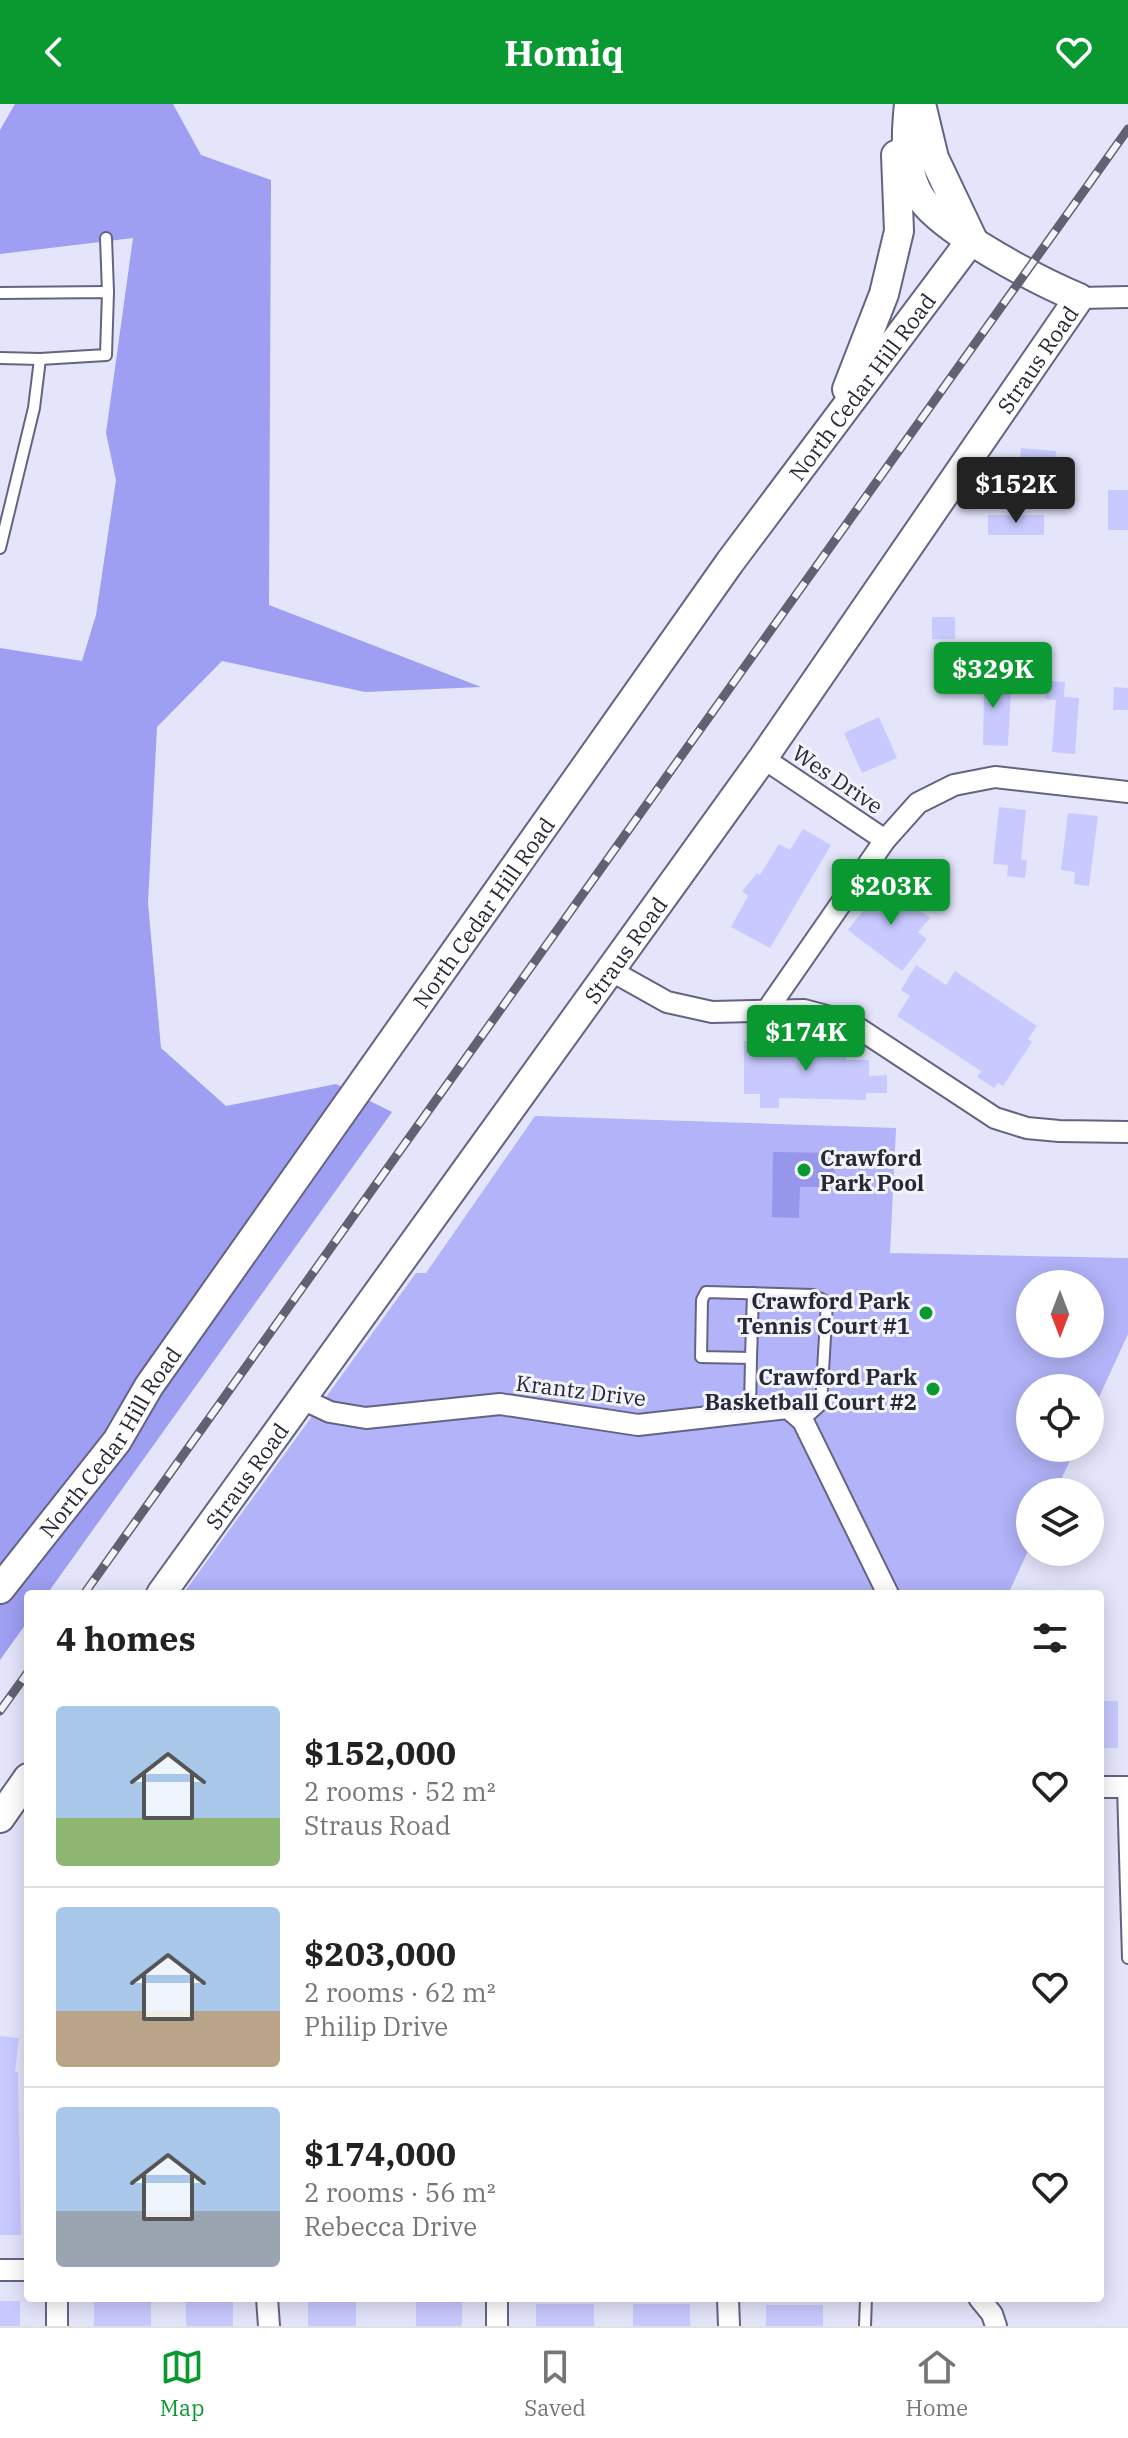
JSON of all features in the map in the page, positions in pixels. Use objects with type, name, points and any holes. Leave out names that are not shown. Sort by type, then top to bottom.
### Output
[{"type":"street","points":[[832,427],[884,294],[899,231],[898,104]]},
{"type":"street","points":[[909,104],[907,149],[919,196],[939,216],[1023,274],[1079,298],[1128,297]]},
{"type":"street","points":[[921,104],[934,158],[972,239]]},
{"type":"street","name":"North Cedar Hill Road","points":[[0,1589],[117,1441],[149,1386],[730,562],[972,239]]},
{"type":"street","name":"Straus Road","points":[[164,1590],[608,969],[763,758],[1079,298]]},
{"type":"street","name":"Wes Drive","points":[[763,758],[885,840]]},
{"type":"street","points":[[765,1013],[885,840],[918,803],[954,785],[995,777],[1128,792]]},
{"type":"street","points":[[608,969],[667,1002],[712,1012],[804,1010],[849,1022],[995,1118],[1027,1128],[1128,1132]]},
{"type":"street","name":"Krantz Drive","points":[[302,1399],[330,1412],[366,1418],[500,1404],[638,1425],[788,1408],[803,1421]]},
{"type":"street","points":[[803,1421],[886,1590]]},
{"type":"street","points":[[0,1818],[24,1787]]},
{"type":"street","points":[[1104,1787],[1125,1787]]},
{"type":"street","points":[[0,2270],[24,2270]]},
{"type":"street","points":[[57,2302],[57,2326]]},
{"type":"street","points":[[267,2302],[269,2326]]},
{"type":"street","points":[[497,2302],[497,2326]]},
{"type":"street","points":[[728,2302],[729,2326]]},
{"type":"street","points":[[982,2302],[992,2314],[996,2326]]},
{"type":"lane","points":[[0,358],[106,355],[106,238]]},
{"type":"lane","points":[[0,293],[108,292]]},
{"type":"lane","points":[[0,548],[34,408],[40,359]]},
{"type":"lane","points":[[751,1358],[701,1357],[701,1314],[706,1292],[813,1295],[827,1302],[821,1405],[803,1421]]},
{"type":"lane","points":[[750,1410],[753,1293]]},
{"type":"lane","points":[[1125,1787],[1128,1958]]},
{"type":"lane","points":[[865,2326],[866,2302]]},
{"type":"shaded area","points":[[15,104],[173,104],[201,155],[271,180],[269,605],[481,687],[365,692],[222,661],[157,727],[148,903],[161,1048],[226,1106],[336,1084],[392,1112],[50,1590],[24,1590],[24,1627],[0,1660],[0,648],[82,661],[96,615],[116,480],[106,433],[133,238],[0,254],[0,130]]},
{"type":"shaded area","points":[[535,1116],[896,1128],[890,1253],[1128,1258],[1128,1334],[1104,1386],[1104,1374],[1016,1374],[1016,1462],[1069,1462],[1062,1478],[1016,1478],[1016,1566],[1021,1566],[1010,1590],[186,1590],[416,1273],[426,1273]]},
{"type":"shaded area","name":"Crawford Park Pool","points":[[773,1152],[835,1153],[834,1187],[800,1187],[799,1218],[772,1217]]},
{"type":"building","points":[[1021,448],[1056,451],[1054,474],[1019,470]]},
{"type":"building","points":[[1108,490],[1128,490],[1128,530],[1108,530]]},
{"type":"building","points":[[988,515],[1044,515],[1044,535],[988,535]]},
{"type":"building","points":[[932,617],[955,617],[955,639],[932,639]]},
{"type":"building","points":[[968,675],[992,676],[992,689],[1011,690],[1008,746],[983,745],[984,691],[967,691]]},
{"type":"building","points":[[1047,681],[1065,682],[1064,697],[1079,698],[1075,754],[1052,752],[1056,700],[1045,699]]},
{"type":"building","points":[[1114,687],[1128,688],[1128,710],[1113,710]]},
{"type":"building","points":[[879,717],[897,758],[862,773],[844,733]]},
{"type":"building","points":[[999,807],[1026,810],[1021,860],[1027,860],[1025,878],[1007,876],[1008,865],[993,864]]},
{"type":"building","points":[[1068,813],[1098,816],[1089,886],[1074,884],[1075,872],[1061,870]]},
{"type":"building","points":[[803,829],[831,845],[770,948],[731,927],[748,896],[742,891],[757,873],[760,875],[779,844],[790,850]]},
{"type":"building","points":[[884,884],[930,918],[918,932],[927,939],[902,971],[848,930]]},
{"type":"building","points":[[916,965],[946,985],[955,971],[1037,1026],[1028,1039],[1032,1042],[1003,1086],[998,1083],[994,1088],[977,1077],[981,1071],[897,1016],[910,996],[901,990]]},
{"type":"building","points":[[744,1041],[809,1042],[809,1047],[846,1047],[846,1060],[869,1060],[869,1076],[887,1075],[887,1093],[866,1093],[866,1100],[779,1098],[779,1108],[760,1108],[760,1094],[744,1094]]},
{"type":"building","points":[[1104,1701],[1118,1701],[1118,1748],[1104,1748]]},
{"type":"building","points":[[0,2036],[19,2038],[15,2072],[18,2072],[21,2235],[0,2235]]},
{"type":"building","points":[[0,2301],[20,2301],[20,2326],[0,2326]]},
{"type":"building","points":[[94,2302],[151,2302],[151,2326],[94,2326]]},
{"type":"building","points":[[186,2302],[233,2302],[233,2326],[186,2326]]},
{"type":"building","points":[[308,2302],[356,2302],[356,2326],[308,2326]]},
{"type":"building","points":[[416,2302],[462,2302],[462,2326],[416,2326]]},
{"type":"building","points":[[536,2304],[594,2304],[594,2326],[536,2326]]},
{"type":"building","points":[[633,2304],[690,2304],[690,2326],[633,2326]]},
{"type":"building","points":[[766,2305],[823,2305],[823,2326],[766,2326]]},
{"type":"railway","points":[[87,1590],[1128,129]]},
{"type":"railway","points":[[0,1711],[24,1678]]},
{"type":"place","name":"Crawford Park Pool","points":[[804,1170]]},
{"type":"place","name":"Crawford Park Tennis Court #1","points":[[926,1313]]},
{"type":"place","name":"Crawford Park Basketball Court #2","points":[[933,1389]]}]
